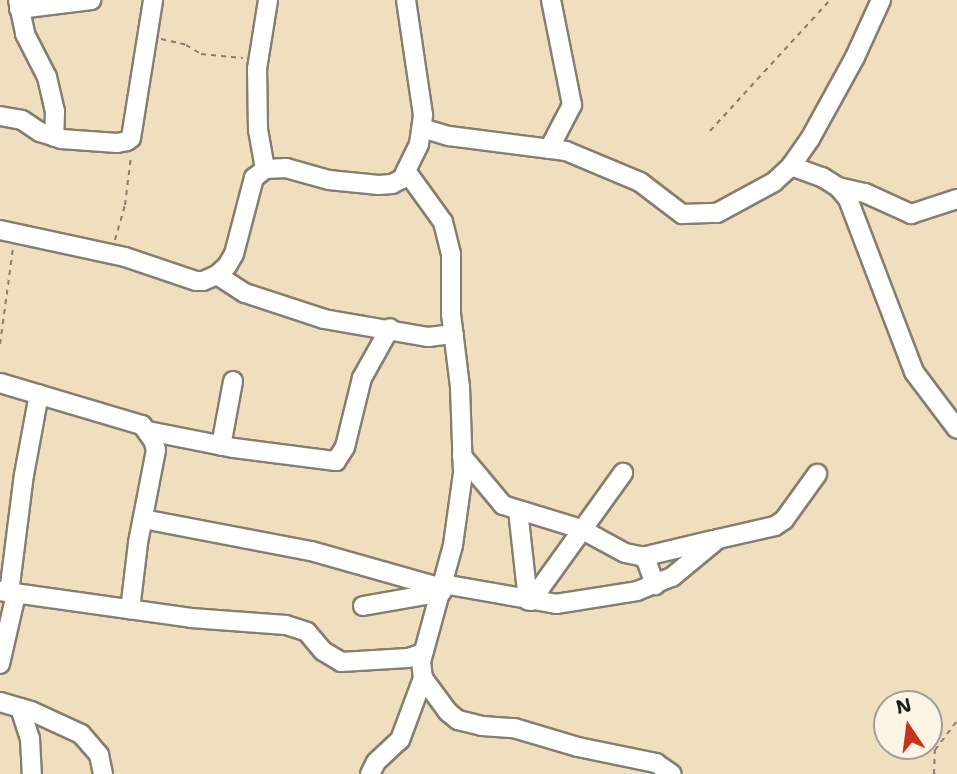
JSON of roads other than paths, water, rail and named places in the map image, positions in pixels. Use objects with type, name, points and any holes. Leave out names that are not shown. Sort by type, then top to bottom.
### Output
[{"type":"street","points":[[54,136],[55,112],[47,78],[25,34],[18,5],[91,0]]},
{"type":"street","points":[[0,116],[22,120],[40,132],[54,136],[117,143],[131,138],[153,0]]},
{"type":"street","points":[[265,169],[258,130],[258,58],[268,0]]},
{"type":"street","points":[[7,231],[110,254],[196,281],[217,275],[234,254],[254,178],[265,169],[286,168],[330,180],[392,184],[407,172],[422,128],[422,97],[406,0]]},
{"type":"street","points":[[549,149],[570,115],[572,99],[551,0]]},
{"type":"street","points":[[422,128],[449,136],[566,151],[640,182],[682,214],[695,216],[717,213],[733,207],[774,182],[791,166],[810,139],[855,57],[881,0]]},
{"type":"street","points":[[791,166],[822,177],[838,187],[848,199],[914,372],[957,429]]},
{"type":"street","points":[[370,774],[376,762],[400,740],[423,678],[423,653],[442,588],[458,515],[462,456],[451,254],[443,222],[407,172]]},
{"type":"street","points":[[838,187],[865,193],[911,214],[957,199]]},
{"type":"street","points":[[217,275],[245,293],[324,319],[390,328],[436,338],[454,334]]},
{"type":"street","points":[[0,383],[130,421],[148,431],[221,446],[336,461],[345,447],[362,378],[390,328]]},
{"type":"street","points":[[221,446],[233,381]]},
{"type":"street","points":[[0,664],[24,475],[39,394]]},
{"type":"street","points":[[130,610],[156,450],[148,431]]},
{"type":"street","points":[[462,456],[503,505],[581,529],[625,553],[647,559],[655,585]]},
{"type":"street","points":[[529,601],[623,473]]},
{"type":"street","points":[[642,557],[775,526],[784,520],[817,474]]},
{"type":"street","points":[[517,510],[529,601]]},
{"type":"street","points":[[143,519],[311,551],[442,588],[556,604],[588,600],[655,585],[687,568],[702,550],[719,539]]},
{"type":"street","points":[[363,607],[442,588]]},
{"type":"street","points":[[8,593],[130,610],[286,625],[307,632],[323,651],[341,662],[408,658],[423,653]]},
{"type":"street","points":[[423,678],[448,712],[458,719],[482,726],[514,728],[578,747],[644,760],[667,768],[674,774]]},
{"type":"street","points":[[0,702],[81,734],[99,755],[103,774]]},
{"type":"street","points":[[20,708],[30,739],[32,774]]}]
